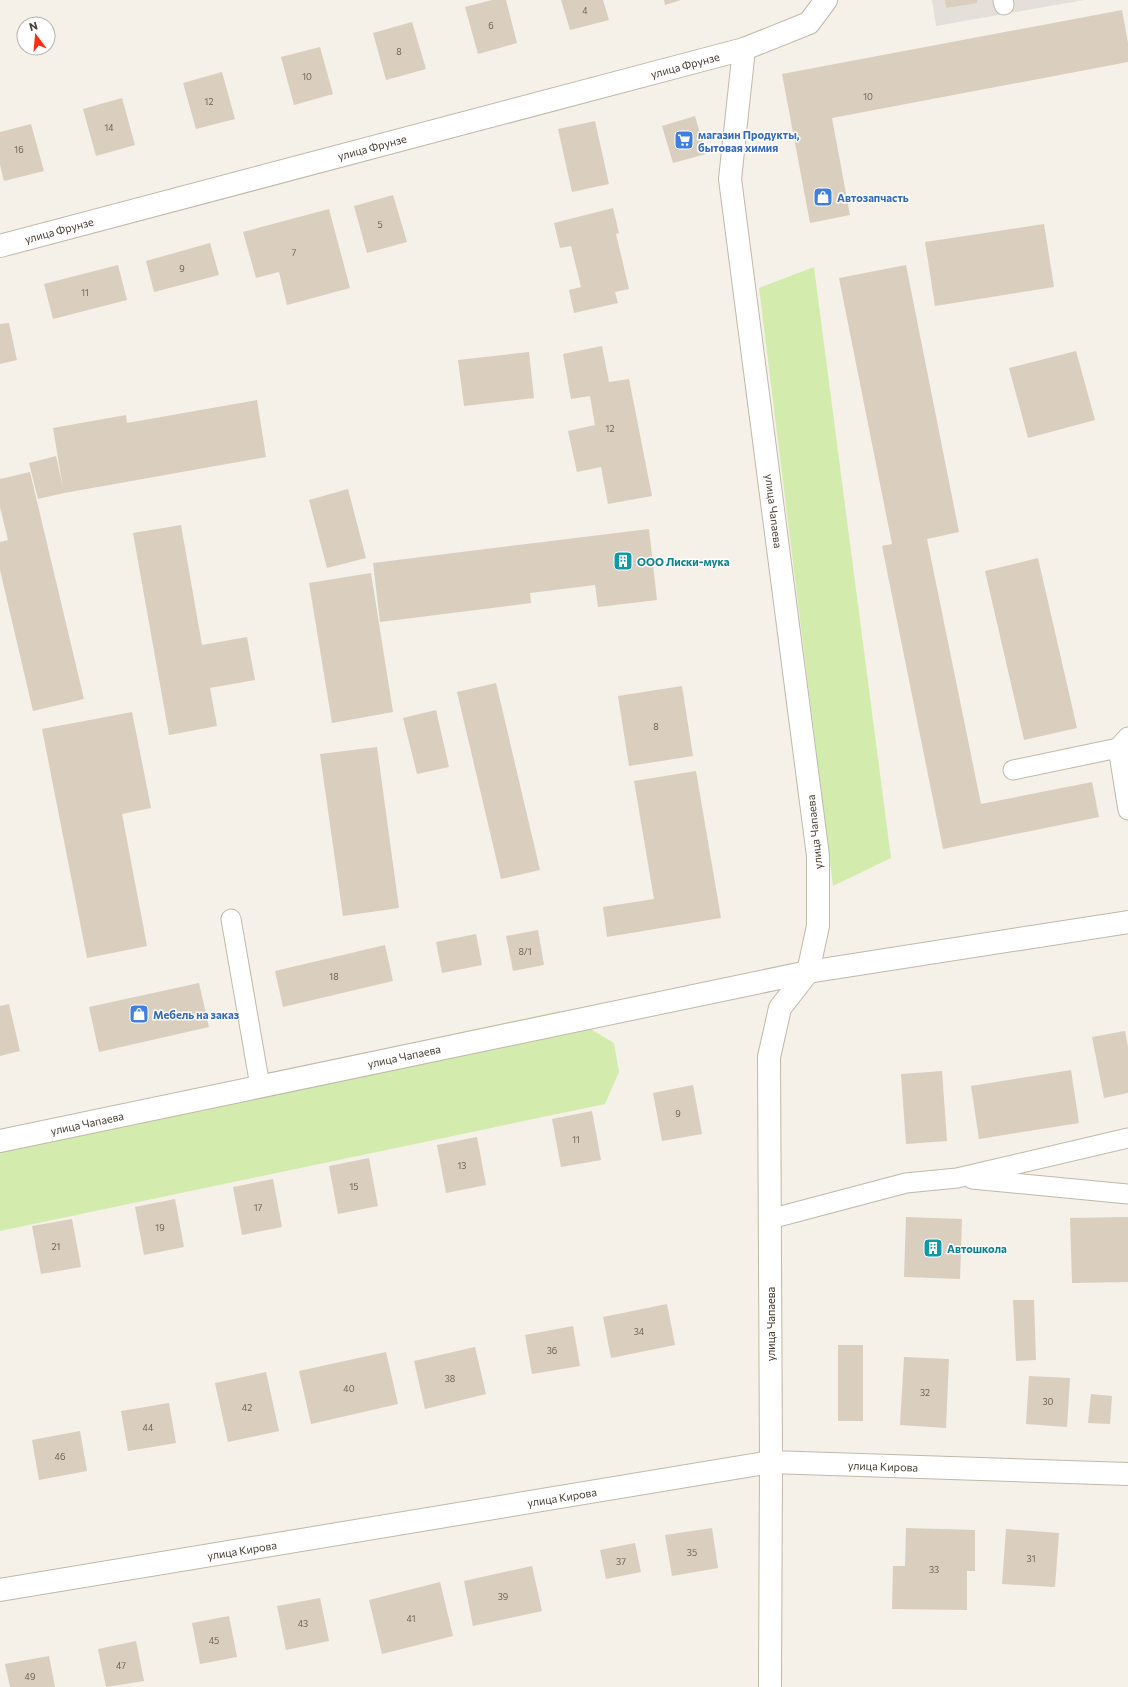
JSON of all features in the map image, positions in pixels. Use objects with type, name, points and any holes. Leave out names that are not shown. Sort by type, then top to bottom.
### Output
[{"type":"street","name":"улица Фрунзе","points":[[0,246],[744,49],[809,23],[826,0]]},
{"type":"street","name":"улица Чапаева","points":[[744,49],[730,179],[818,856],[818,926],[808,972],[780,1008],[769,1057],[771,1462],[770,1687]]},
{"type":"street","name":"улица Чапаева","points":[[0,1141],[808,972],[1128,922]]},
{"type":"street","name":"улица Кирова","points":[[0,1590],[771,1462],[1128,1474]]},
{"type":"lane","points":[[1013,770],[1123,742],[1128,810]]},
{"type":"lane","points":[[231,919],[260,1086]]},
{"type":"lane","points":[[770,1218],[906,1183],[957,1178],[1128,1138]]},
{"type":"lane","points":[[957,1178],[1128,1194]]},
{"type":"shaded area","points":[[932,0],[1084,0],[936,26]]},
{"type":"green space","points":[[814,267],[891,858],[833,886],[759,288]]},
{"type":"green space","points":[[560,1011],[614,1043],[619,1072],[605,1104],[0,1231],[0,1131]]},
{"type":"building","points":[[492,0],[506,0],[517,43],[478,54],[465,7]]},
{"type":"building","points":[[561,0],[603,0],[609,20],[570,30]]},
{"type":"building","points":[[664,0],[681,0],[665,5]]},
{"type":"building","points":[[945,0],[977,0],[977,3],[946,8]]},
{"type":"building","points":[[1122,10],[1128,43],[1128,62],[832,118],[850,215],[810,223],[782,74]]},
{"type":"building","points":[[412,22],[426,69],[386,80],[373,33]]},
{"type":"building","points":[[320,47],[333,94],[294,105],[281,57]]},
{"type":"building","points":[[222,72],[235,119],[196,129],[183,83]]},
{"type":"building","points":[[122,98],[135,145],[96,156],[83,109]]},
{"type":"building","name":"магазин Продукты, бытовая химия","points":[[695,116],[706,154],[673,163],[662,126]]},
{"type":"building","points":[[595,121],[609,184],[572,192],[558,129]]},
{"type":"building","points":[[31,124],[44,171],[4,181],[0,165],[0,132]]},
{"type":"building","points":[[393,195],[407,242],[367,253],[354,206]]},
{"type":"building","points":[[613,208],[619,233],[616,234],[629,289],[615,292],[618,303],[574,313],[569,290],[581,287],[571,246],[560,248],[554,223]]},
{"type":"building","points":[[329,209],[350,288],[287,305],[279,272],[256,278],[243,232]]},
{"type":"building","points":[[1044,224],[1054,287],[935,306],[925,242]]},
{"type":"building","points":[[210,243],[219,275],[154,292],[146,261]]},
{"type":"building","points":[[118,265],[127,300],[53,319],[44,284]]},
{"type":"building","points":[[906,265],[959,532],[927,539],[981,804],[1092,782],[1099,817],[943,849],[882,546],[892,544],[839,278]]},
{"type":"building","points":[[9,323],[17,360],[0,364],[0,324]]},
{"type":"building","points":[[602,346],[609,382],[629,379],[652,496],[608,504],[601,467],[577,472],[568,431],[595,425],[590,396],[571,399],[563,354]]},
{"type":"building","points":[[1076,351],[1095,420],[1028,438],[1009,368]]},
{"type":"building","points":[[529,352],[534,398],[464,406],[458,360]]},
{"type":"building","points":[[257,400],[266,457],[38,499],[29,463],[56,456],[63,488],[53,428],[126,415],[127,423]]},
{"type":"building","points":[[30,472],[84,699],[33,711],[0,570],[0,542],[8,540],[0,507],[0,479]]},
{"type":"building","points":[[348,489],[366,558],[327,568],[309,500]]},
{"type":"building","points":[[181,525],[202,645],[247,637],[255,680],[210,688],[217,726],[169,735],[133,533]]},
{"type":"building","points":[[649,529],[657,600],[598,607],[595,585],[530,593],[531,603],[380,622],[373,563]]},
{"type":"building","points":[[1038,558],[1077,728],[1024,740],[985,571]]},
{"type":"building","points":[[371,573],[393,712],[332,723],[309,583]]},
{"type":"building","points":[[496,683],[540,870],[501,879],[457,692]]},
{"type":"building","points":[[682,686],[693,756],[629,766],[618,696]]},
{"type":"building","points":[[436,710],[449,767],[417,774],[403,718]]},
{"type":"building","points":[[132,712],[151,808],[122,814],[147,946],[87,958],[42,729]]},
{"type":"building","points":[[377,747],[399,908],[343,916],[320,754]]},
{"type":"building","points":[[696,771],[721,918],[607,937],[603,907],[654,899],[634,781]]},
{"type":"building","points":[[538,930],[544,965],[513,971],[506,936]]},
{"type":"building","points":[[476,934],[482,965],[442,973],[436,942]]},
{"type":"building","points":[[385,945],[393,981],[283,1007],[275,971]]},
{"type":"building","points":[[199,983],[209,1027],[99,1052],[89,1007]]},
{"type":"building","points":[[9,1004],[20,1051],[0,1056],[0,1006]]},
{"type":"building","points":[[1125,1031],[1128,1047],[1128,1093],[1104,1098],[1092,1037]]},
{"type":"building","points":[[1071,1070],[1079,1123],[979,1139],[971,1086]]},
{"type":"building","points":[[942,1071],[947,1141],[906,1144],[901,1074]]},
{"type":"building","points":[[693,1085],[702,1134],[662,1141],[653,1093]]},
{"type":"building","points":[[592,1111],[601,1160],[561,1167],[552,1119]]},
{"type":"building","points":[[477,1137],[486,1185],[446,1193],[437,1145]]},
{"type":"building","points":[[369,1158],[378,1206],[338,1214],[329,1166]]},
{"type":"building","points":[[273,1179],[282,1227],[242,1235],[233,1187]]},
{"type":"building","points":[[175,1199],[184,1247],[144,1255],[135,1207]]},
{"type":"building","name":"Автошкола","points":[[906,1217],[962,1219],[960,1279],[904,1277]]},
{"type":"building","points":[[1128,1217],[1128,1282],[1072,1283],[1070,1218]]},
{"type":"building","points":[[72,1219],[81,1267],[41,1274],[32,1226]]},
{"type":"building","points":[[1013,1300],[1034,1300],[1036,1360],[1016,1361]]},
{"type":"building","points":[[667,1304],[675,1345],[611,1358],[603,1317]]},
{"type":"building","points":[[573,1326],[580,1366],[532,1374],[525,1335]]},
{"type":"building","points":[[838,1345],[863,1345],[863,1421],[838,1421]]},
{"type":"building","points":[[475,1347],[486,1394],[425,1409],[414,1361]]},
{"type":"building","points":[[386,1352],[398,1404],[311,1424],[299,1371]]},
{"type":"building","points":[[904,1357],[949,1359],[946,1428],[900,1425]]},
{"type":"building","points":[[266,1372],[279,1431],[228,1442],[215,1383]]},
{"type":"building","points":[[1029,1376],[1070,1378],[1067,1427],[1026,1424]]},
{"type":"building","points":[[1091,1394],[1112,1396],[1110,1424],[1088,1423]]},
{"type":"building","points":[[169,1403],[176,1443],[128,1451],[121,1411]]},
{"type":"building","points":[[80,1431],[87,1471],[39,1480],[32,1440]]},
{"type":"building","points":[[712,1528],[718,1568],[672,1576],[665,1535]]},
{"type":"building","points":[[906,1528],[975,1530],[975,1571],[967,1571],[967,1610],[892,1609],[893,1566],[905,1566]]},
{"type":"building","points":[[1006,1529],[1059,1533],[1055,1587],[1002,1584]]},
{"type":"building","points":[[635,1543],[641,1572],[606,1579],[600,1550]]},
{"type":"building","points":[[532,1566],[542,1611],[473,1626],[464,1581]]},
{"type":"building","points":[[440,1582],[453,1636],[382,1654],[369,1600]]},
{"type":"building","points":[[320,1598],[329,1641],[286,1650],[277,1606]]},
{"type":"building","points":[[229,1616],[237,1657],[200,1664],[192,1623]]},
{"type":"building","points":[[136,1641],[144,1681],[106,1687],[98,1649]]},
{"type":"building","points":[[49,1656],[55,1687],[10,1687],[5,1664]]},
{"type":"place","name":"магазин Продукты, бытовая химия","points":[[684,140]]},
{"type":"place","name":"Автозапчасть","points":[[823,197]]},
{"type":"place","name":"ООО Лиски-мука","points":[[623,561]]},
{"type":"place","name":"Мебель на заказ","points":[[139,1014]]},
{"type":"place","name":"Автошкола","points":[[933,1248]]}]
